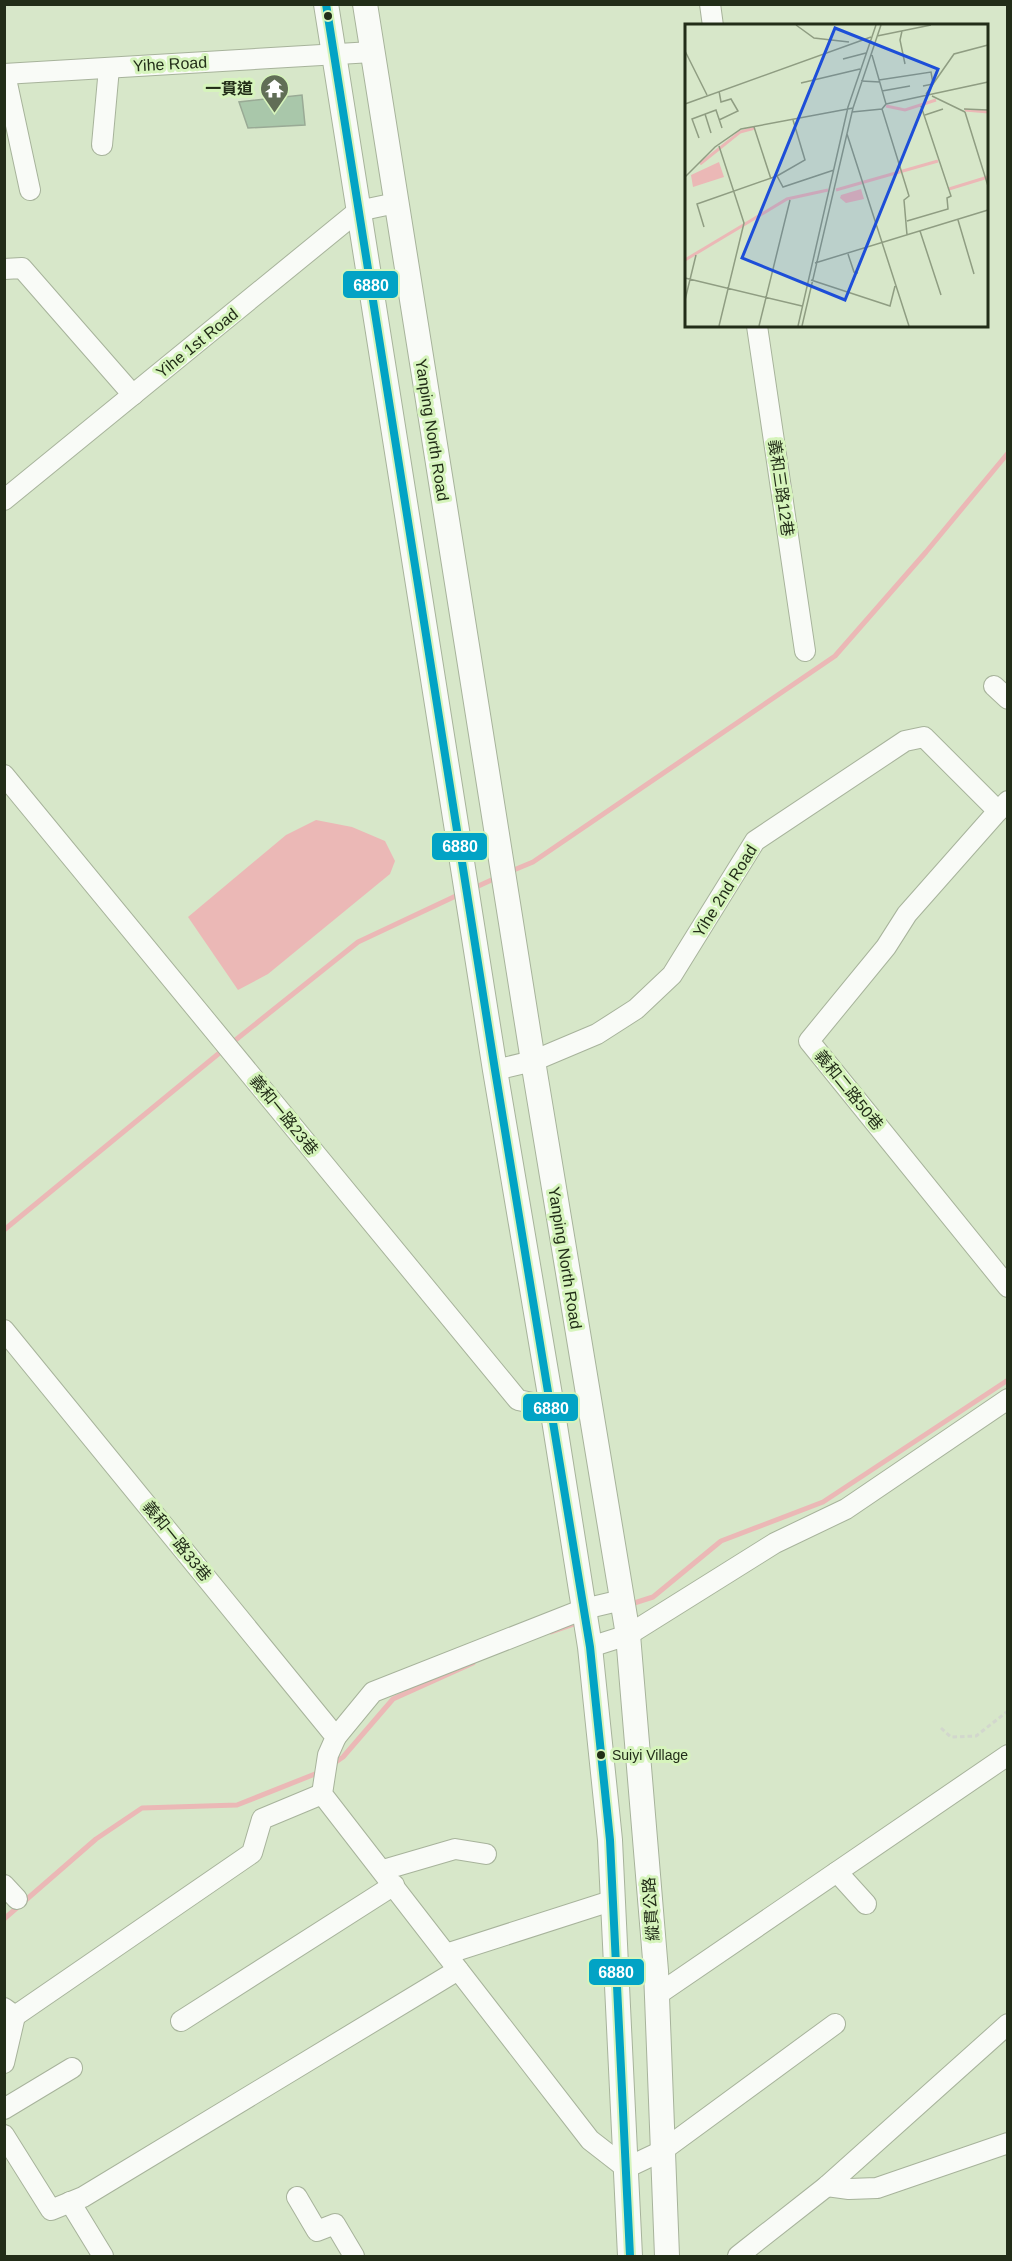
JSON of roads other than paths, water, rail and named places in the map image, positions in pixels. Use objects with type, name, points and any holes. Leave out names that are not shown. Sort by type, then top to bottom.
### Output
[{"type":"main road","points":[[326,4],[495,1070],[590,1647],[614,1900],[630,2256]]},
{"type":"main road","name":"Yanping North Road","points":[[365,4],[533,1061],[628,1635]]},
{"type":"main road","name":"縱貫公路","points":[[628,1635],[646,1835],[657,1995],[667,2256]]},
{"type":"main road","points":[[610,1840],[646,1835]]},
{"type":"street","points":[[710,4],[713,24]]},
{"type":"street","name":"Yihe Road","points":[[5,74],[372,52]]},
{"type":"street","points":[[102,145],[108,68]]},
{"type":"street","points":[[5,74],[30,190]]},
{"type":"street","name":"Yihe 1st Road","points":[[4,500],[358,211],[396,203]]},
{"type":"street","points":[[4,269],[22,268],[133,395]]},
{"type":"street","name":"義和三路12巷","points":[[757,327],[805,651]]},
{"type":"street","name":"Yihe 2nd Road","points":[[495,1070],[533,1061],[597,1034],[636,1009],[672,975],[755,841],[905,741],[924,737],[1003,806]]},
{"type":"street","name":"義和一路23巷","points":[[4,775],[518,1400],[552,1407],[590,1406]]},
{"type":"street","name":"義和二路50巷","points":[[1003,806],[907,914],[886,947],[809,1041],[1008,1287]]},
{"type":"street","name":"義和一路33巷","points":[[4,1330],[336,1737]]},
{"type":"street","points":[[590,1647],[628,1635],[775,1543],[846,1509],[1008,1399]]},
{"type":"street","points":[[622,1600],[584,1609],[373,1692],[336,1737],[328,1755],[322,1785],[388,1878],[590,2140],[626,2168],[662,2151],[836,2024]]},
{"type":"street","points":[[657,1995],[1008,1755]]},
{"type":"street","points":[[4,2063],[10,2012],[252,1853],[262,1818],[322,1785]]},
{"type":"street","points":[[181,2021],[388,1878],[455,1849],[486,1854]]},
{"type":"street","points":[[837,1872],[866,1904]]},
{"type":"street","points":[[446,1954],[614,1900]]},
{"type":"street","points":[[4,2135],[51,2210],[83,2197],[458,1970]]},
{"type":"street","points":[[738,2256],[827,2186],[1008,2025]]},
{"type":"street","points":[[4,2109],[72,2068]]},
{"type":"street","points":[[827,2186],[849,2189],[877,2188],[1008,2143]]},
{"type":"street","points":[[297,2197],[317,2230],[335,2224],[354,2256]]},
{"type":"street","points":[[70,2202],[103,2256]]},
{"type":"waterway","points":[[509,872],[533,862],[835,656],[926,552],[1008,453]]},
{"type":"waterway","points":[[474,888],[498,877]]},
{"type":"waterway","points":[[4,1230],[358,942],[460,894]]},
{"type":"waterway","points":[[628,1605],[653,1597],[721,1541],[823,1502],[1008,1380]]},
{"type":"waterway","points":[[551,1632],[580,1622]]},
{"type":"waterway","points":[[333,1764],[343,1757],[393,1699],[473,1663]]},
{"type":"waterway","points":[[4,1919],[96,1839],[142,1808],[237,1805],[320,1772]]},
{"type":"place","name":"一貫道","points":[[274,114]]},
{"type":"place","name":"Suiyi Village","points":[[601,1755]]}]
